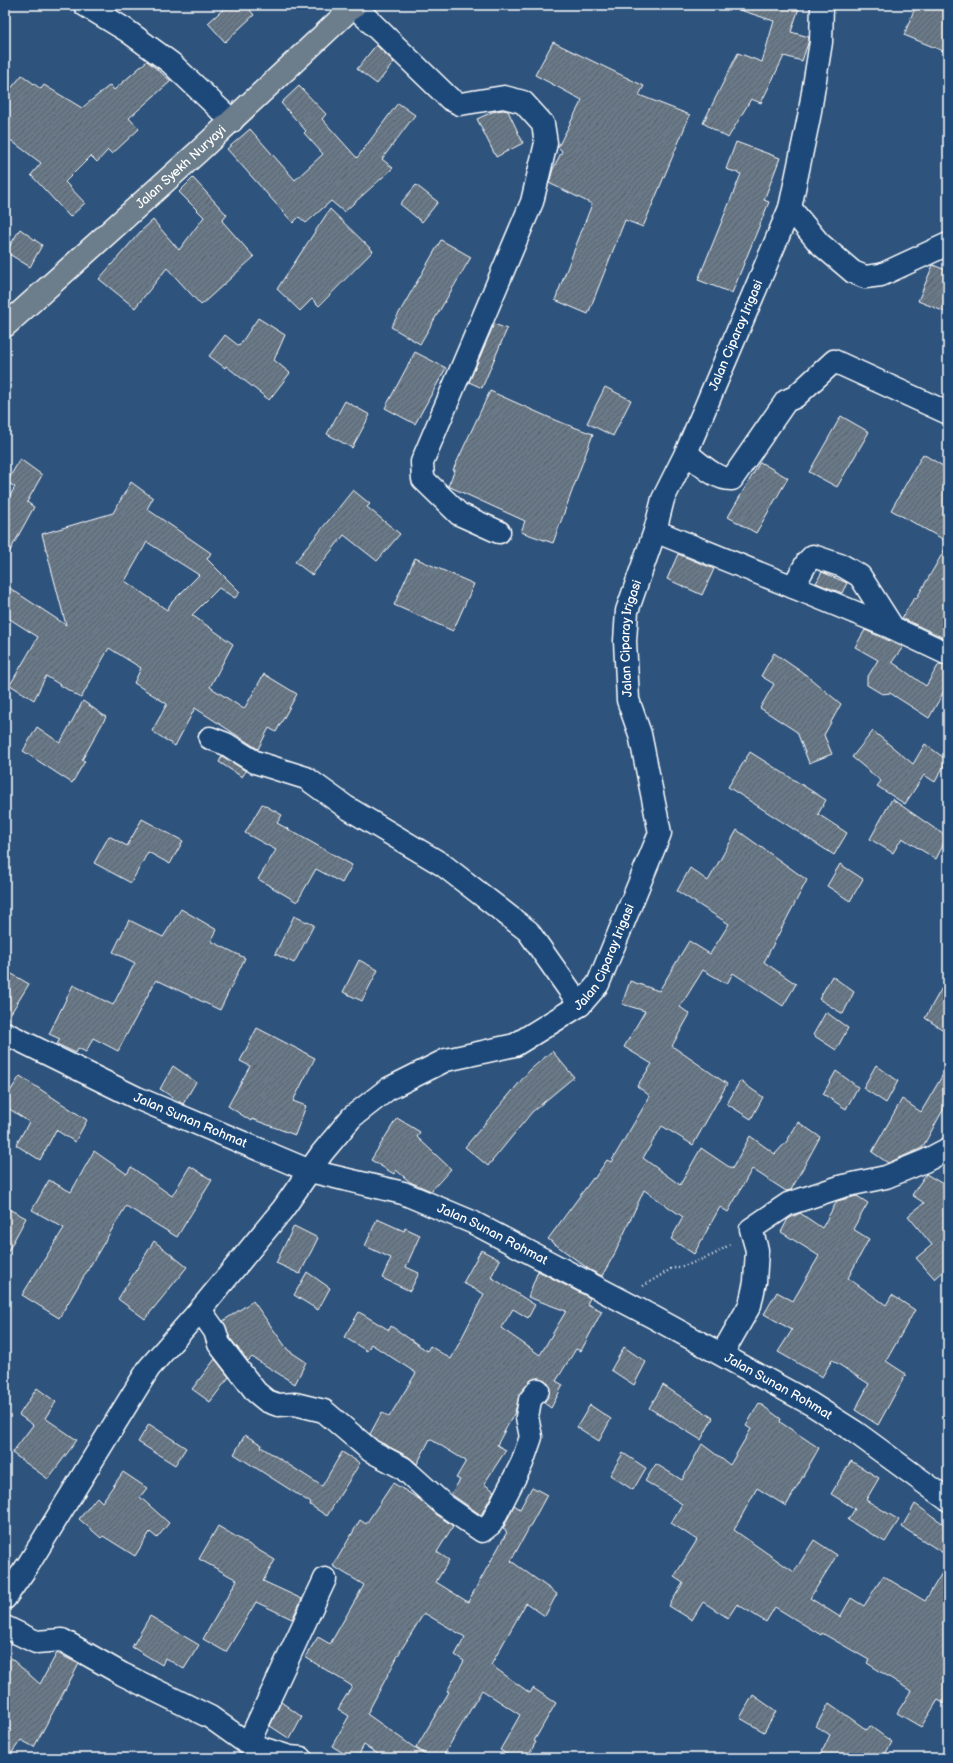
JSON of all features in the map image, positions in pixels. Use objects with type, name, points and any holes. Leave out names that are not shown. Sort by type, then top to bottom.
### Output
[{"type":"main road","name":"Jalan Syekh Nuryayi","points":[[5,326],[232,121],[355,5]]},
{"type":"street","points":[[85,5],[126,30],[171,63],[232,121]]},
{"type":"street","points":[[355,5],[450,99],[460,104],[504,97],[523,102],[543,124],[546,143],[532,202],[422,462],[423,479],[436,494],[459,514],[499,532]]},
{"type":"street","name":"Jalan Ciparay Irigasi","points":[[8,1586],[149,1368],[200,1310],[283,1209],[310,1171],[352,1117],[388,1089],[446,1060],[515,1044],[580,1005],[598,984],[660,833],[640,734],[628,700],[625,641],[627,610],[655,531],[663,499],[686,453],[794,214],[821,42],[822,5]]},
{"type":"street","points":[[794,214],[819,243],[853,272],[865,277],[881,276],[948,244]]},
{"type":"street","points":[[686,453],[716,475],[726,479],[732,479],[786,401],[795,397],[834,361],[948,413]]},
{"type":"street","points":[[655,531],[893,628],[948,654]]},
{"type":"street","points":[[793,588],[811,557],[822,558],[843,566],[860,576],[893,628]]},
{"type":"street","points":[[210,738],[226,744],[255,762],[306,778],[346,807],[443,865],[528,931],[580,1005]]},
{"type":"street","name":"Jalan Sunan Rohmat","points":[[5,1033],[137,1098],[310,1171],[403,1193],[472,1222],[722,1354],[811,1404],[855,1432],[948,1500]]},
{"type":"street","points":[[722,1354],[750,1305],[755,1282],[757,1250],[751,1229],[788,1204],[843,1186],[886,1177],[925,1161],[948,1149]]},
{"type":"street","points":[[200,1310],[215,1331],[219,1344],[256,1392],[267,1401],[278,1405],[295,1404],[324,1410],[371,1451],[403,1468],[444,1505],[482,1531],[491,1524],[522,1463],[531,1437],[527,1417],[530,1400],[538,1390]]},
{"type":"street","points":[[248,1744],[325,1579]]},
{"type":"street","points":[[5,1627],[36,1642],[62,1640],[122,1674],[210,1717],[248,1744],[290,1757],[301,1758]]},
{"type":"path","points":[[625,1302],[642,1286],[665,1273],[715,1254],[751,1229]]},
{"type":"building","points":[[228,5],[246,5],[254,15],[225,42],[208,23]]},
{"type":"building","points":[[738,5],[800,5],[791,32],[809,37],[809,40],[802,61],[784,56],[761,103],[751,99],[728,138],[703,123],[738,53],[762,62],[774,21],[737,9]]},
{"type":"building","points":[[916,5],[932,5],[948,12],[948,53],[904,35]]},
{"type":"building","points":[[553,42],[644,86],[639,95],[690,115],[643,227],[625,220],[588,314],[555,300],[592,204],[549,183],[553,169],[562,151],[558,147],[582,100],[535,75]]},
{"type":"building","points":[[376,45],[394,62],[377,84],[357,69]]},
{"type":"building","points":[[147,61],[171,81],[129,118],[139,129],[112,154],[108,150],[97,162],[91,156],[65,182],[85,203],[70,217],[31,175],[41,163],[5,136],[5,96],[22,75],[41,89],[44,85],[82,108],[110,85],[114,90]]},
{"type":"building","points":[[299,86],[326,114],[322,119],[357,158],[398,103],[415,115],[382,159],[393,168],[344,212],[331,201],[306,223],[299,217],[293,223],[227,149],[250,129],[295,180],[323,154],[304,133],[306,131],[281,103]]},
{"type":"building","points":[[503,110],[508,111],[523,143],[496,157],[477,119],[492,112]]},
{"type":"building","points":[[736,142],[780,158],[764,200],[769,202],[732,293],[698,280],[741,174],[726,169]]},
{"type":"building","points":[[193,178],[227,215],[222,221],[254,257],[201,305],[167,268],[135,308],[99,279],[141,231],[153,220],[179,250],[204,217],[179,192]]},
{"type":"building","points":[[416,185],[438,202],[422,222],[400,204]]},
{"type":"building","points":[[330,209],[373,251],[319,306],[312,299],[300,311],[277,289]]},
{"type":"building","points":[[20,229],[42,245],[30,267],[6,252]]},
{"type":"building","points":[[441,240],[471,257],[420,344],[391,327]]},
{"type":"building","points":[[933,265],[948,271],[948,313],[918,301]]},
{"type":"building","points":[[258,318],[285,335],[274,360],[290,373],[269,400],[226,366],[225,368],[209,356],[225,335],[239,346]]},
{"type":"building","points":[[494,324],[507,329],[482,388],[469,382]]},
{"type":"building","points":[[415,352],[446,368],[415,424],[385,408]]},
{"type":"building","points":[[605,387],[631,400],[613,436],[587,423]]},
{"type":"building","points":[[490,391],[557,421],[593,434],[553,543],[521,532],[525,521],[448,486],[455,470],[453,470]]},
{"type":"building","points":[[345,401],[370,415],[352,448],[327,434]]},
{"type":"building","points":[[841,416],[869,432],[837,487],[809,472]]},
{"type":"building","points":[[923,454],[948,469],[948,542],[891,510]]},
{"type":"building","points":[[20,459],[42,475],[27,502],[34,507],[5,560],[5,504],[15,487],[7,482]]},
{"type":"building","points":[[760,462],[788,478],[756,533],[728,517]]},
{"type":"building","points":[[131,482],[153,498],[147,509],[211,553],[207,559],[240,592],[235,598],[219,588],[192,615],[233,644],[210,687],[244,709],[264,674],[297,694],[276,732],[269,728],[258,749],[195,708],[175,746],[152,731],[167,704],[134,683],[141,668],[109,648],[81,698],[46,676],[34,700],[10,685],[38,637],[5,616],[5,585],[66,625],[42,534],[113,513]],"holes":[[[147,542],[199,575],[171,603],[167,610],[125,581]]]},
{"type":"building","points":[[353,490],[370,504],[367,507],[400,534],[377,561],[344,535],[312,575],[295,562]]},
{"type":"building","points":[[948,544],[948,640],[902,618],[914,598],[916,599]]},
{"type":"building","points":[[678,554],[714,569],[702,595],[667,579]]},
{"type":"building","points":[[415,558],[474,584],[453,631],[394,605]]},
{"type":"building","points":[[822,572],[847,583],[842,593],[816,583]]},
{"type":"building","points":[[865,630],[903,647],[892,662],[926,686],[939,664],[948,666],[948,684],[929,718],[890,693],[882,694],[867,685],[867,678],[878,660],[855,647]]},
{"type":"building","points":[[774,653],[806,675],[841,704],[824,735],[832,754],[809,763],[797,732],[760,708],[774,684],[761,676]]},
{"type":"building","points":[[83,701],[106,717],[82,760],[85,761],[72,783],[23,751],[37,727],[60,743]]},
{"type":"building","points":[[873,731],[913,764],[925,744],[947,760],[935,782],[924,775],[905,804],[877,786],[881,781],[852,757]]},
{"type":"building","points":[[750,752],[826,800],[818,814],[847,833],[834,855],[728,787]]},
{"type":"building","points":[[222,756],[246,771],[242,777],[219,762]]},
{"type":"building","points":[[892,799],[947,837],[936,859],[902,838],[893,853],[870,839]]},
{"type":"building","points":[[262,804],[282,815],[277,823],[352,865],[342,883],[316,869],[297,902],[258,879],[276,850],[245,833]]},
{"type":"building","points":[[142,819],[183,841],[170,864],[148,852],[131,883],[94,863],[109,836],[127,846]]},
{"type":"building","points":[[737,830],[807,880],[764,962],[796,984],[783,1006],[733,973],[727,984],[703,970],[680,1007],[690,1014],[672,1046],[727,1084],[693,1145],[662,1126],[643,1158],[680,1185],[701,1148],[732,1169],[750,1136],[775,1154],[787,1141],[798,1122],[820,1137],[791,1190],[786,1191],[752,1169],[728,1212],[720,1207],[694,1254],[671,1239],[683,1217],[644,1190],[615,1253],[602,1276],[590,1270],[548,1239],[607,1160],[611,1162],[650,1096],[637,1086],[652,1064],[624,1047],[645,1011],[622,1004],[630,981],[659,991],[689,941],[710,954],[729,924],[677,891],[690,868],[708,881]]},
{"type":"building","points":[[840,864],[863,879],[850,901],[827,886]]},
{"type":"building","points":[[181,909],[217,930],[211,941],[245,958],[220,1010],[156,980],[118,1051],[93,1038],[86,1052],[78,1048],[76,1053],[57,1044],[60,1039],[49,1034],[73,985],[113,1005],[135,963],[113,952],[129,920],[163,937]]},
{"type":"building","points":[[294,916],[314,925],[294,963],[275,954]]},
{"type":"building","points":[[359,960],[378,970],[362,1001],[343,992]]},
{"type":"building","points":[[5,970],[29,984],[6,1021],[5,1021]]},
{"type":"building","points":[[832,976],[854,992],[843,1014],[819,999]]},
{"type":"building","points":[[948,977],[948,1033],[925,1018]]},
{"type":"building","points":[[826,1012],[848,1028],[836,1050],[813,1035]]},
{"type":"building","points":[[257,1028],[315,1058],[293,1101],[306,1106],[295,1135],[252,1119],[251,1121],[228,1106],[250,1066],[240,1061]]},
{"type":"building","points":[[552,1051],[574,1077],[532,1112],[488,1166],[465,1147],[530,1070]]},
{"type":"building","points":[[876,1065],[898,1081],[886,1103],[863,1088]]},
{"type":"building","points":[[173,1066],[196,1082],[183,1104],[160,1089]]},
{"type":"building","points":[[948,1066],[948,1101],[922,1148],[888,1163],[872,1152],[902,1099],[921,1112]]},
{"type":"building","points":[[836,1071],[858,1087],[846,1109],[823,1094]]},
{"type":"building","points":[[20,1076],[87,1120],[75,1142],[56,1130],[40,1160],[16,1145],[29,1122],[5,1106],[5,1099]]},
{"type":"building","points":[[740,1081],[763,1097],[751,1119],[727,1104]]},
{"type":"building","points":[[397,1118],[420,1132],[417,1137],[451,1169],[431,1191],[410,1182],[396,1170],[394,1174],[371,1160]]},
{"type":"building","points":[[94,1151],[127,1174],[131,1167],[172,1196],[190,1166],[212,1180],[177,1237],[126,1206],[59,1318],[22,1295],[64,1228],[32,1210],[49,1180],[71,1192]]},
{"type":"building","points":[[926,1174],[948,1187],[948,1267],[935,1279],[916,1258],[932,1245],[908,1216],[924,1203],[912,1195]]},
{"type":"building","points":[[857,1196],[868,1203],[853,1229],[869,1239],[848,1278],[886,1305],[892,1295],[915,1310],[886,1361],[906,1374],[878,1425],[855,1410],[869,1384],[832,1360],[822,1377],[778,1352],[792,1330],[764,1314],[777,1292],[793,1301],[819,1256],[781,1232],[788,1219],[800,1213],[822,1228],[837,1201]]},
{"type":"building","points":[[5,1207],[26,1218],[5,1257]]},
{"type":"building","points":[[377,1219],[404,1231],[405,1228],[420,1235],[406,1267],[419,1273],[410,1291],[382,1278],[391,1258],[365,1246]]},
{"type":"building","points":[[294,1226],[318,1238],[300,1274],[276,1263]]},
{"type":"building","points":[[154,1241],[187,1267],[145,1319],[118,1299]]},
{"type":"building","points":[[481,1250],[500,1260],[491,1277],[535,1305],[528,1318],[513,1309],[501,1328],[540,1355],[566,1311],[528,1297],[538,1271],[590,1298],[587,1304],[602,1311],[581,1351],[576,1349],[556,1381],[563,1385],[551,1408],[544,1403],[550,1391],[549,1385],[545,1380],[539,1378],[533,1379],[520,1393],[515,1412],[497,1445],[506,1450],[484,1484],[494,1491],[481,1515],[451,1494],[460,1480],[456,1478],[466,1461],[430,1439],[417,1464],[409,1457],[378,1441],[370,1434],[382,1412],[389,1417],[416,1373],[371,1344],[367,1351],[344,1337],[359,1312],[389,1330],[391,1326],[427,1351],[430,1346],[451,1359],[484,1294],[463,1283]]},
{"type":"building","points":[[307,1272],[330,1288],[318,1310],[294,1295]]},
{"type":"building","points":[[253,1301],[288,1350],[306,1362],[295,1384],[252,1357],[248,1361],[230,1338],[223,1321]]},
{"type":"building","points":[[624,1347],[646,1362],[634,1385],[611,1370]]},
{"type":"building","points":[[215,1359],[229,1377],[210,1402],[192,1389]]},
{"type":"building","points":[[663,1385],[713,1418],[701,1440],[649,1408]]},
{"type":"building","points":[[37,1388],[56,1402],[45,1418],[77,1440],[48,1479],[12,1453],[33,1425],[19,1415]]},
{"type":"building","points":[[759,1403],[781,1419],[780,1422],[819,1448],[786,1506],[757,1488],[734,1530],[794,1572],[814,1540],[837,1555],[810,1598],[840,1617],[851,1598],[864,1606],[883,1576],[925,1601],[948,1563],[948,1706],[938,1700],[921,1727],[897,1713],[911,1691],[867,1663],[869,1660],[822,1633],[821,1635],[775,1607],[766,1622],[737,1604],[728,1618],[703,1602],[692,1620],[669,1606],[683,1583],[674,1577],[697,1540],[671,1523],[682,1504],[645,1481],[656,1464],[682,1480],[702,1444],[730,1465],[751,1429],[746,1426]]},
{"type":"building","points":[[590,1405],[611,1419],[599,1441],[577,1427]]},
{"type":"building","points":[[149,1424],[186,1448],[175,1465],[138,1442]]},
{"type":"building","points":[[245,1435],[322,1486],[342,1452],[360,1463],[327,1516],[310,1505],[311,1503],[234,1454]]},
{"type":"building","points":[[623,1453],[646,1468],[633,1490],[610,1475]]},
{"type":"building","points":[[851,1461],[879,1478],[866,1500],[899,1520],[885,1542],[848,1520],[855,1509],[831,1494]]},
{"type":"building","points":[[123,1472],[147,1488],[140,1497],[169,1523],[157,1538],[150,1532],[135,1556],[103,1536],[101,1538],[79,1519],[97,1497],[102,1502]]},
{"type":"building","points":[[393,1483],[419,1499],[453,1526],[437,1552],[449,1560],[436,1582],[468,1602],[507,1532],[503,1529],[514,1505],[520,1509],[532,1487],[547,1495],[511,1561],[557,1594],[545,1616],[526,1603],[491,1665],[530,1693],[533,1688],[556,1703],[534,1741],[536,1742],[527,1758],[513,1758],[500,1750],[520,1715],[482,1690],[442,1758],[432,1758],[416,1748],[449,1692],[447,1691],[464,1661],[455,1655],[465,1637],[424,1613],[401,1650],[367,1714],[429,1758],[384,1758],[364,1745],[357,1758],[351,1758],[332,1746],[349,1716],[338,1709],[352,1686],[305,1657],[318,1637],[330,1644],[364,1585],[333,1566],[360,1520],[366,1524]]},
{"type":"building","points":[[915,1504],[948,1527],[948,1556],[902,1527]]},
{"type":"building","points":[[218,1526],[275,1560],[263,1581],[302,1599],[292,1619],[256,1602],[226,1652],[203,1639],[237,1580],[199,1559]]},
{"type":"building","points":[[150,1616],[199,1645],[184,1669],[165,1658],[162,1665],[132,1647]]},
{"type":"building","points":[[5,1653],[40,1684],[57,1653],[79,1664],[34,1747],[21,1740],[8,1758],[5,1758]]},
{"type":"building","points":[[753,1695],[776,1711],[764,1732],[740,1718]]},
{"type":"building","points":[[281,1702],[302,1717],[290,1739],[270,1726]]},
{"type":"building","points":[[829,1703],[867,1730],[870,1726],[892,1742],[883,1758],[819,1758],[830,1735],[816,1726]]}]
